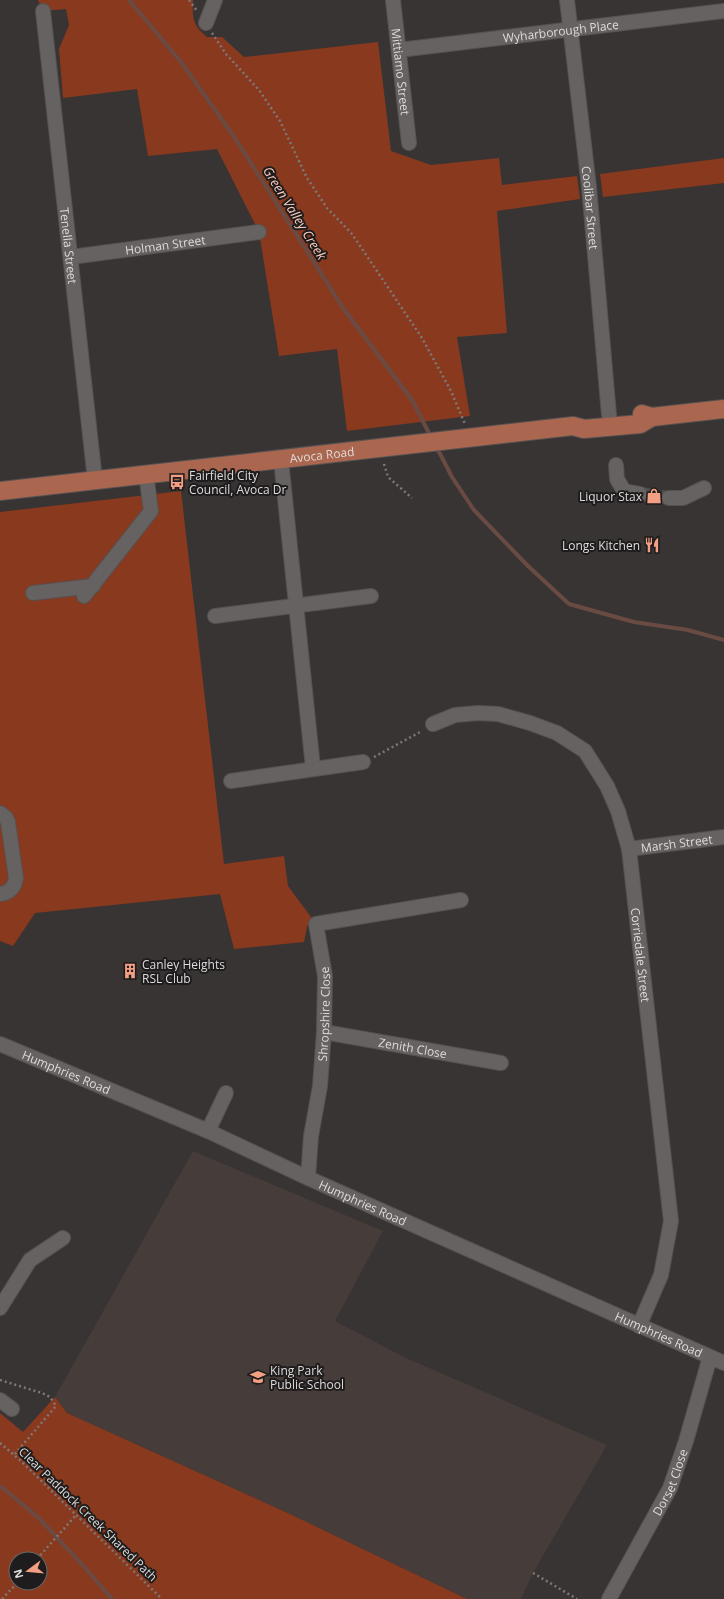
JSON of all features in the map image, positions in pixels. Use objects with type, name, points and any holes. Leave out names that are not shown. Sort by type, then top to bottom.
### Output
[{"type":"main road","name":"Avoca Road","points":[[0,491],[430,443],[467,431],[572,426],[584,429],[640,424],[652,417],[724,409]]},
{"type":"main road","name":"Avoca Road","points":[[572,426],[584,419],[609,415],[637,412],[652,417]]},
{"type":"street","points":[[206,23],[215,0]]},
{"type":"street","name":"Mittiamo Street","points":[[393,0],[409,144]]},
{"type":"street","name":"Coolibar Street","points":[[568,0],[589,187],[609,415]]},
{"type":"street","name":"Wyharborough Place","points":[[399,50],[724,11]]},
{"type":"street","name":"Tenella Street","points":[[42,12],[71,257],[95,480]]},
{"type":"street","name":"Holman Street","points":[[71,257],[259,232]]},
{"type":"street","points":[[281,460],[295,605],[314,768]]},
{"type":"street","points":[[616,465],[618,479],[624,491],[640,494]]},
{"type":"street","points":[[33,593],[88,591],[150,511],[146,474]]},
{"type":"street","points":[[669,498],[683,498],[704,488]]},
{"type":"street","points":[[215,616],[371,596]]},
{"type":"street","name":"Corriedale Street","points":[[433,724],[456,715],[478,713],[491,714],[530,723],[557,733],[585,751],[607,786],[618,811],[629,849],[671,1221],[661,1275],[640,1326]]},
{"type":"street","points":[[231,781],[363,762]]},
{"type":"street","points":[[0,813],[8,822],[7,854],[16,878],[15,884],[5,894],[0,894]]},
{"type":"street","name":"Marsh Street","points":[[629,849],[724,838]]},
{"type":"street","name":"Shropshire Close","points":[[308,1178],[311,1136],[320,1086],[324,1032],[325,976],[316,924],[461,900]]},
{"type":"street","name":"Zenith Close","points":[[324,1032],[501,1063]]},
{"type":"street","name":"Humphries Road","points":[[0,1044],[208,1131],[308,1178],[724,1363]]},
{"type":"street","points":[[208,1131],[226,1093]]},
{"type":"street","points":[[0,1308],[30,1260],[63,1238]]},
{"type":"street","name":"Dorset Close","points":[[609,1599],[670,1488],[686,1441],[710,1357]]},
{"type":"street","points":[[0,1400],[12,1409]]},
{"type":"path","points":[[189,0],[195,8]]},
{"type":"path","points":[[214,36],[226,54],[259,90],[280,121],[307,178],[327,208],[352,234],[422,338],[451,391],[467,431]]},
{"type":"path","points":[[384,464],[388,477],[412,498]]},
{"type":"path","points":[[363,762],[380,755],[433,724]]},
{"type":"path","points":[[0,1380],[42,1393],[50,1397],[56,1406],[14,1455]]},
{"type":"path","name":"Clear Paddock Creek Shared Path","points":[[0,1443],[162,1599]]},
{"type":"path","points":[[44,1551],[76,1515]]},
{"type":"path","points":[[533,1573],[577,1599]]},
{"type":"path","points":[[2,1599],[10,1591]]},
{"type":"shaded area","points":[[38,0],[193,0],[193,17],[199,29],[207,37],[222,37],[244,57],[378,42],[391,151],[431,165],[499,158],[502,185],[577,176],[580,199],[497,211],[507,333],[457,337],[470,416],[347,431],[337,349],[279,356],[259,232],[217,149],[148,156],[137,89],[63,98],[59,49],[69,25],[66,9],[43,11]]},
{"type":"shaded area","points":[[724,158],[724,183],[603,197],[600,174]]},
{"type":"shaded area","points":[[181,491],[224,864],[284,856],[288,886],[311,917],[304,942],[234,949],[220,894],[35,913],[13,946],[0,941],[0,512]]},
{"type":"shaded area","name":"King Park Public School","points":[[193,1151],[383,1231],[335,1321],[406,1358],[607,1445],[533,1573],[521,1599],[467,1599],[290,1514],[67,1413],[55,1397]]},
{"type":"shaded area","points":[[55,1397],[67,1413],[290,1514],[467,1599],[0,1599],[0,1413],[23,1432]]},
{"type":"waterway","name":"Green Valley Creek","points":[[129,0],[181,62],[235,138],[343,308],[412,400],[431,437]]},
{"type":"waterway","points":[[436,446],[452,477],[474,510],[528,566],[569,604],[634,622],[688,630],[724,640]]},
{"type":"waterway","points":[[0,1486],[39,1518],[112,1599]]},
{"type":"tunnel","points":[[640,494],[669,498]]},
{"type":"place","name":"Fairfield City Council, Avoca Dr","points":[[177,482]]},
{"type":"place","name":"Liquor Stax","points":[[654,496]]},
{"type":"place","name":"Longs Kitchen","points":[[652,545]]},
{"type":"place","name":"Canley Heights RSL Club","points":[[130,971]]},
{"type":"place","name":"King Park Public School","points":[[258,1377]]}]
